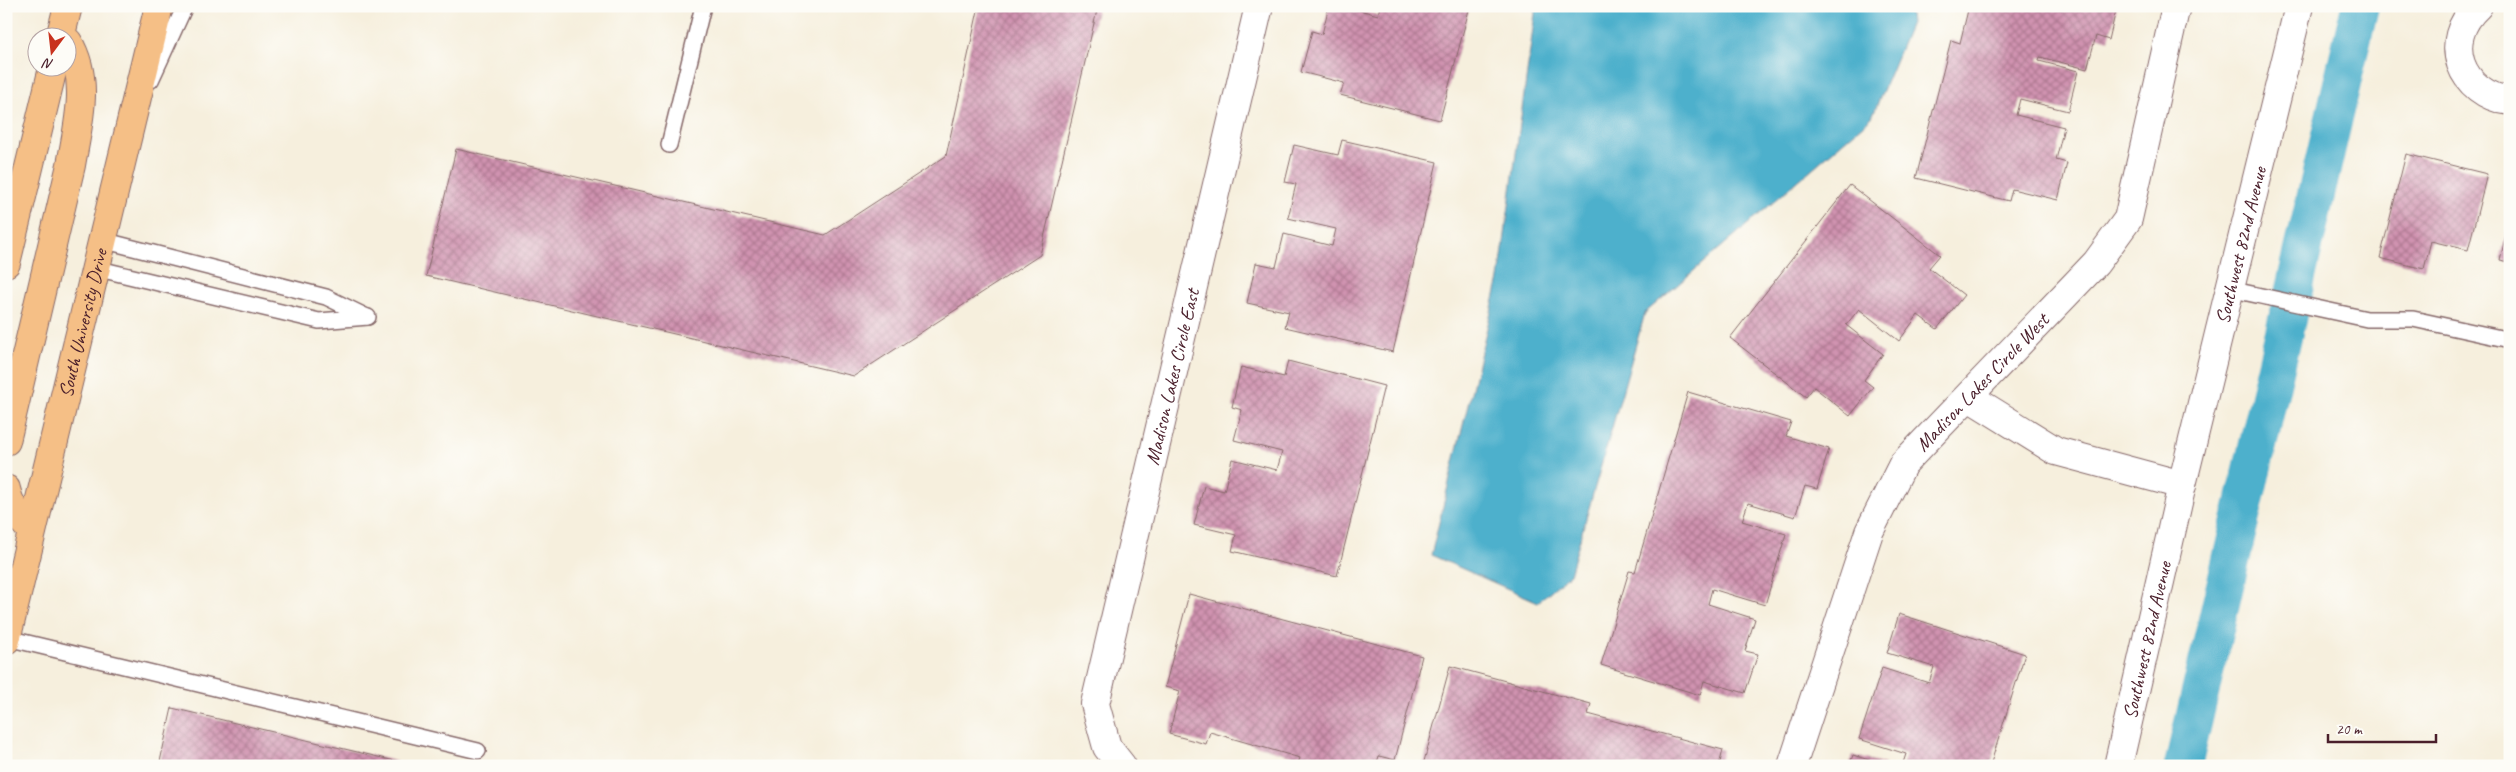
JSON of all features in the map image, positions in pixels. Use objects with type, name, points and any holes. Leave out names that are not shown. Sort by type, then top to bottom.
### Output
[{"type":"main road","points":[[65,28],[68,6]]},
{"type":"main road","points":[[138,6],[144,62]]},
{"type":"main road","name":"South University Drive","points":[[7,639],[144,62],[159,6]]},
{"type":"main road","points":[[6,441],[71,165],[78,128],[82,85],[78,70]]},
{"type":"main road","points":[[6,264],[51,78]]},
{"type":"main road","points":[[6,489],[7,497],[22,522],[32,530]]},
{"type":"street","name":"Madison Lakes Circle East","points":[[1114,756],[1095,704],[1259,6]]},
{"type":"street","name":"Madison Lakes Circle West","points":[[1792,766],[1869,532],[1902,464],[1970,396],[2096,263],[2128,219],[2176,6]]},
{"type":"street","name":"Southwest 82nd Avenue","points":[[2118,766],[2182,485],[2299,6]]},
{"type":"street","points":[[2478,6],[2470,14],[2461,29],[2458,46],[2460,64],[2468,79],[2481,91],[2496,99],[2510,101]]},
{"type":"street","points":[[1970,396],[2056,451],[2182,485]]},
{"type":"lane","points":[[128,132],[185,6]]},
{"type":"lane","points":[[669,145],[703,6]]},
{"type":"lane","points":[[95,268],[319,321],[368,317],[326,297],[102,240]]},
{"type":"lane","points":[[2229,289],[2272,300],[2367,319],[2413,320],[2510,340]]},
{"type":"lane","points":[[7,639],[478,751]]},
{"type":"water","points":[[1536,6],[1909,6],[1911,23],[1872,117],[1645,313],[1570,574],[1538,602],[1431,555],[1499,279]]},
{"type":"building","points":[[979,6],[1098,6],[1040,255],[854,376],[426,276],[456,149],[825,235],[946,156]]},
{"type":"building","points":[[1329,6],[1344,6],[1378,15],[1380,6],[1470,6],[1440,120],[1340,95],[1344,83],[1301,72],[1312,31],[1322,34]]},
{"type":"building","points":[[1969,6],[2117,6],[2109,40],[2096,36],[2087,69],[2040,57],[2039,61],[2078,71],[2068,111],[2020,99],[2016,115],[2064,127],[2056,160],[2067,163],[2058,200],[2012,189],[2009,201],[1916,178],[1951,40],[1960,43]]},
{"type":"building","points":[[1342,140],[1437,162],[1393,352],[1285,327],[1289,312],[1247,303],[1256,263],[1276,267],[1284,234],[1332,246],[1336,229],[1288,218],[1296,184],[1285,182],[1294,145],[1338,155]]},
{"type":"building","points":[[2406,154],[2487,174],[2468,250],[2431,241],[2424,269],[2380,258]]},
{"type":"building","points":[[1850,185],[1940,255],[1929,268],[1964,295],[1937,329],[1918,315],[1899,341],[1859,309],[1846,325],[1883,354],[1864,380],[1873,387],[1850,416],[1814,387],[1806,397],[1730,338]]},
{"type":"building","points":[[2510,221],[2510,262],[2500,260]]},
{"type":"building","points":[[1288,361],[1384,386],[1337,576],[1232,551],[1236,535],[1194,525],[1204,486],[1224,491],[1232,459],[1277,470],[1282,452],[1234,440],[1242,410],[1232,407],[1241,367],[1284,377]]},
{"type":"building","points":[[1688,392],[1791,422],[1786,436],[1829,449],[1817,489],[1805,486],[1795,517],[1748,503],[1742,521],[1786,534],[1765,605],[1712,589],[1708,604],[1755,619],[1745,651],[1758,654],[1745,693],[1704,681],[1700,695],[1601,665],[1629,571],[1635,572]]},
{"type":"building","points":[[1189,594],[1422,656],[1395,760],[1379,756],[1376,766],[1297,766],[1300,758],[1210,732],[1206,744],[1169,734],[1180,691],[1165,687]]},
{"type":"building","points":[[1899,614],[2025,654],[1990,766],[1902,766],[1906,754],[1859,739],[1882,668],[1929,683],[1934,667],[1887,653]]},
{"type":"building","points":[[1450,666],[1591,704],[1588,714],[1723,750],[1719,766],[1423,765]]},
{"type":"building","points":[[172,708],[412,765],[412,766],[159,766]]},
{"type":"building","points":[[1853,755],[1885,765],[1885,766],[1849,766]]},
{"type":"waterway","points":[[2183,766],[2360,6]]}]
